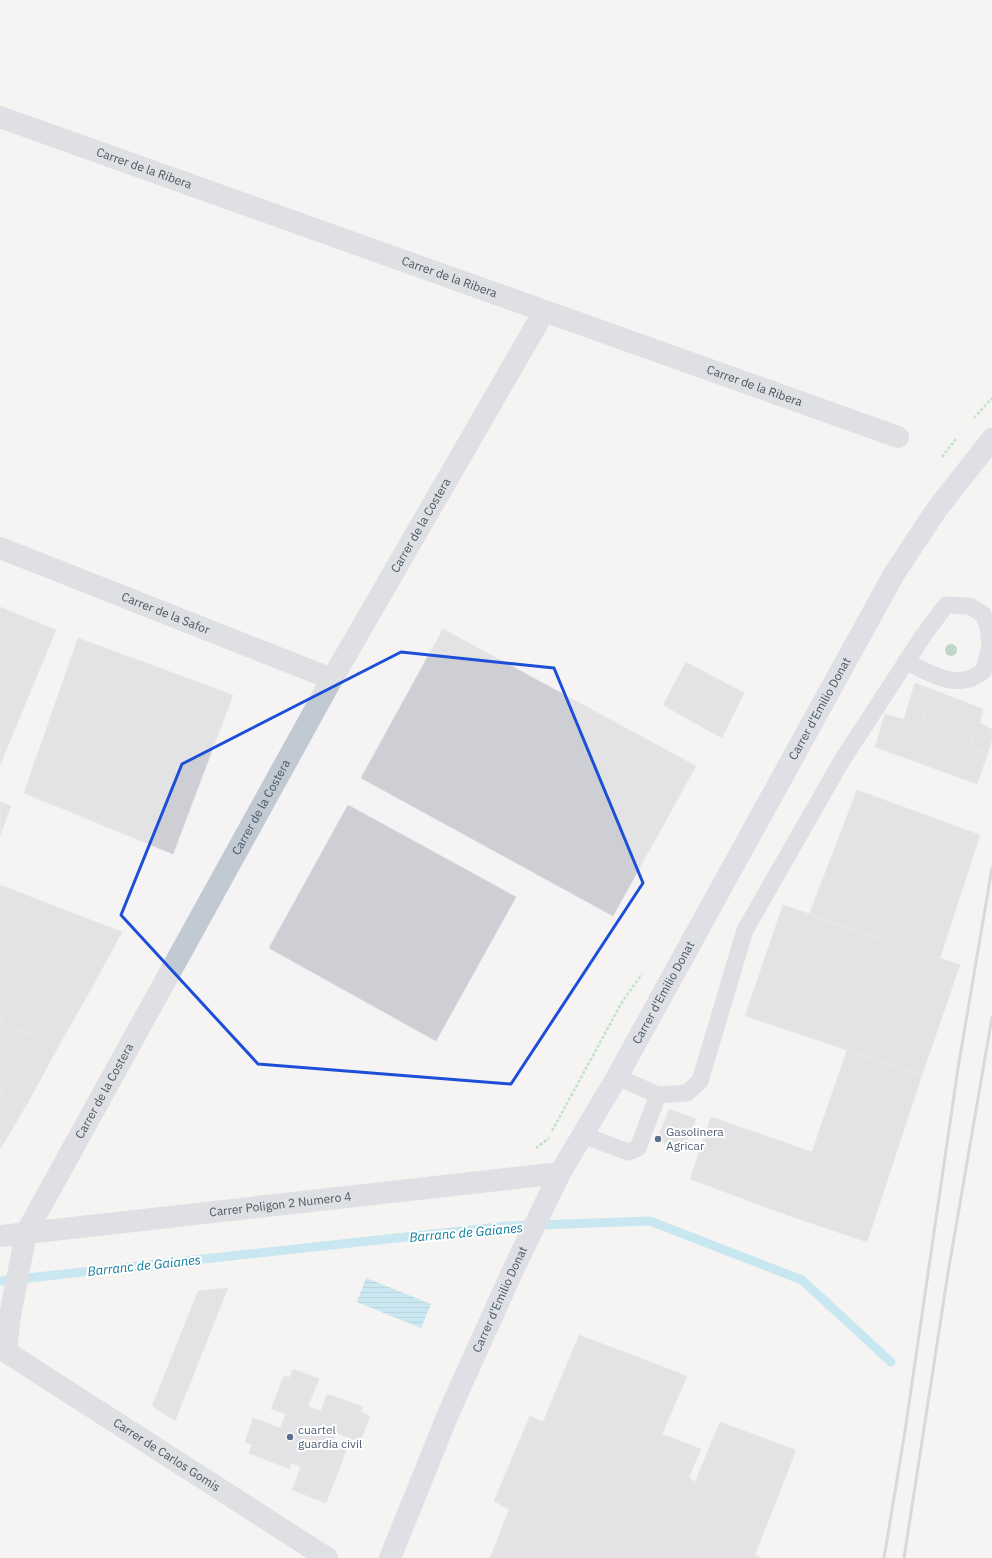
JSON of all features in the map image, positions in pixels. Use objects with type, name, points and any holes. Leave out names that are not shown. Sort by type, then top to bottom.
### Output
[{"type":"street","name":"Carrer de la Ribera","points":[[0,117],[898,437]]},
{"type":"street","name":"Carrer de la Costera","points":[[10,1316],[24,1242],[332,678],[544,312]]},
{"type":"street","name":"Carrer d'Emilio Donat","points":[[390,1558],[449,1412],[512,1270],[560,1173],[617,1077],[894,574],[937,509],[987,445]]},
{"type":"street","name":"Carrer de la Safor","points":[[0,548],[332,678]]},
{"type":"street","name":"Carrer Poligon 2 Numero 4","points":[[0,1236],[24,1242],[560,1173]]},
{"type":"street","name":"Carrer de Carlos Gomis","points":[[10,1316],[3,1350],[328,1558]]},
{"type":"lane","points":[[617,1077],[658,1095],[687,1093],[700,1081],[745,930],[841,762],[906,661],[946,605],[969,606],[983,614],[988,626],[990,647],[983,672],[969,679],[949,679],[927,673],[906,661]]},
{"type":"lane","points":[[583,1135],[628,1152],[638,1148],[658,1095]]},
{"type":"highlighted area","points":[[401,652],[554,668],[643,883],[511,1084],[258,1064],[121,915],[182,764]]},
{"type":"water","points":[[366,1278],[431,1304],[421,1328],[357,1302]]},
{"type":"building","points":[[0,607],[56,630],[0,765]]},
{"type":"building","points":[[443,629],[696,766],[613,916],[361,778]]},
{"type":"building","points":[[78,638],[233,695],[173,854],[24,793]]},
{"type":"building","points":[[686,662],[744,693],[722,738],[663,705]]},
{"type":"building","points":[[915,683],[983,709],[980,723],[992,729],[992,739],[988,753],[970,747],[975,730],[925,710],[921,724],[904,719]]},
{"type":"building","points":[[925,710],[975,730],[970,747],[988,753],[977,784],[875,747],[885,714],[921,724]]},
{"type":"building","points":[[857,790],[980,835],[940,958],[809,915]]},
{"type":"building","points":[[0,802],[11,806],[0,836]]},
{"type":"building","points":[[348,805],[516,897],[436,1041],[269,948]]},
{"type":"building","points":[[0,885],[122,932],[91,989],[0,956]]},
{"type":"building","points":[[783,905],[960,965],[922,1075],[745,1016]]},
{"type":"building","points":[[0,956],[91,989],[59,1045],[0,1023]]},
{"type":"building","points":[[0,1023],[59,1045],[27,1104],[0,1094]]},
{"type":"building","points":[[847,1050],[922,1075],[867,1242],[790,1216]]},
{"type":"building","points":[[0,1094],[27,1104],[0,1149]]},
{"type":"building","points":[[669,1109],[696,1119],[684,1151],[657,1140]]},
{"type":"building","points":[[711,1117],[812,1152],[790,1216],[690,1179]]},
{"type":"building","points":[[228,1288],[175,1421],[152,1406],[198,1291]]},
{"type":"building","points":[[579,1335],[687,1376],[662,1434],[701,1449],[689,1477],[695,1482],[720,1422],[796,1450],[755,1555],[761,1558],[490,1558],[509,1510],[494,1501],[530,1416],[543,1422]]},
{"type":"building","name":"cuartel guardia civil","points":[[293,1369],[319,1379],[308,1406],[321,1411],[327,1394],[363,1407],[361,1412],[370,1416],[360,1442],[336,1433],[332,1443],[347,1449],[326,1503],[292,1490],[301,1467],[291,1463],[289,1469],[249,1453],[252,1445],[245,1442],[253,1418],[280,1428],[286,1414],[271,1409],[284,1375],[289,1378]]},
{"type":"waterway","name":"Barranc de Gaianes","points":[[0,1281],[507,1226],[650,1221],[802,1280],[891,1362]]},
{"type":"railway","points":[[884,1558],[905,1431],[958,1068],[992,868]]},
{"type":"railway","points":[[904,1558],[948,1273],[992,1017]]},
{"type":"place","name":"Gasolinera Agricar","points":[[658,1139]]},
{"type":"place","name":"cuartel guardia civil","points":[[290,1437]]}]
